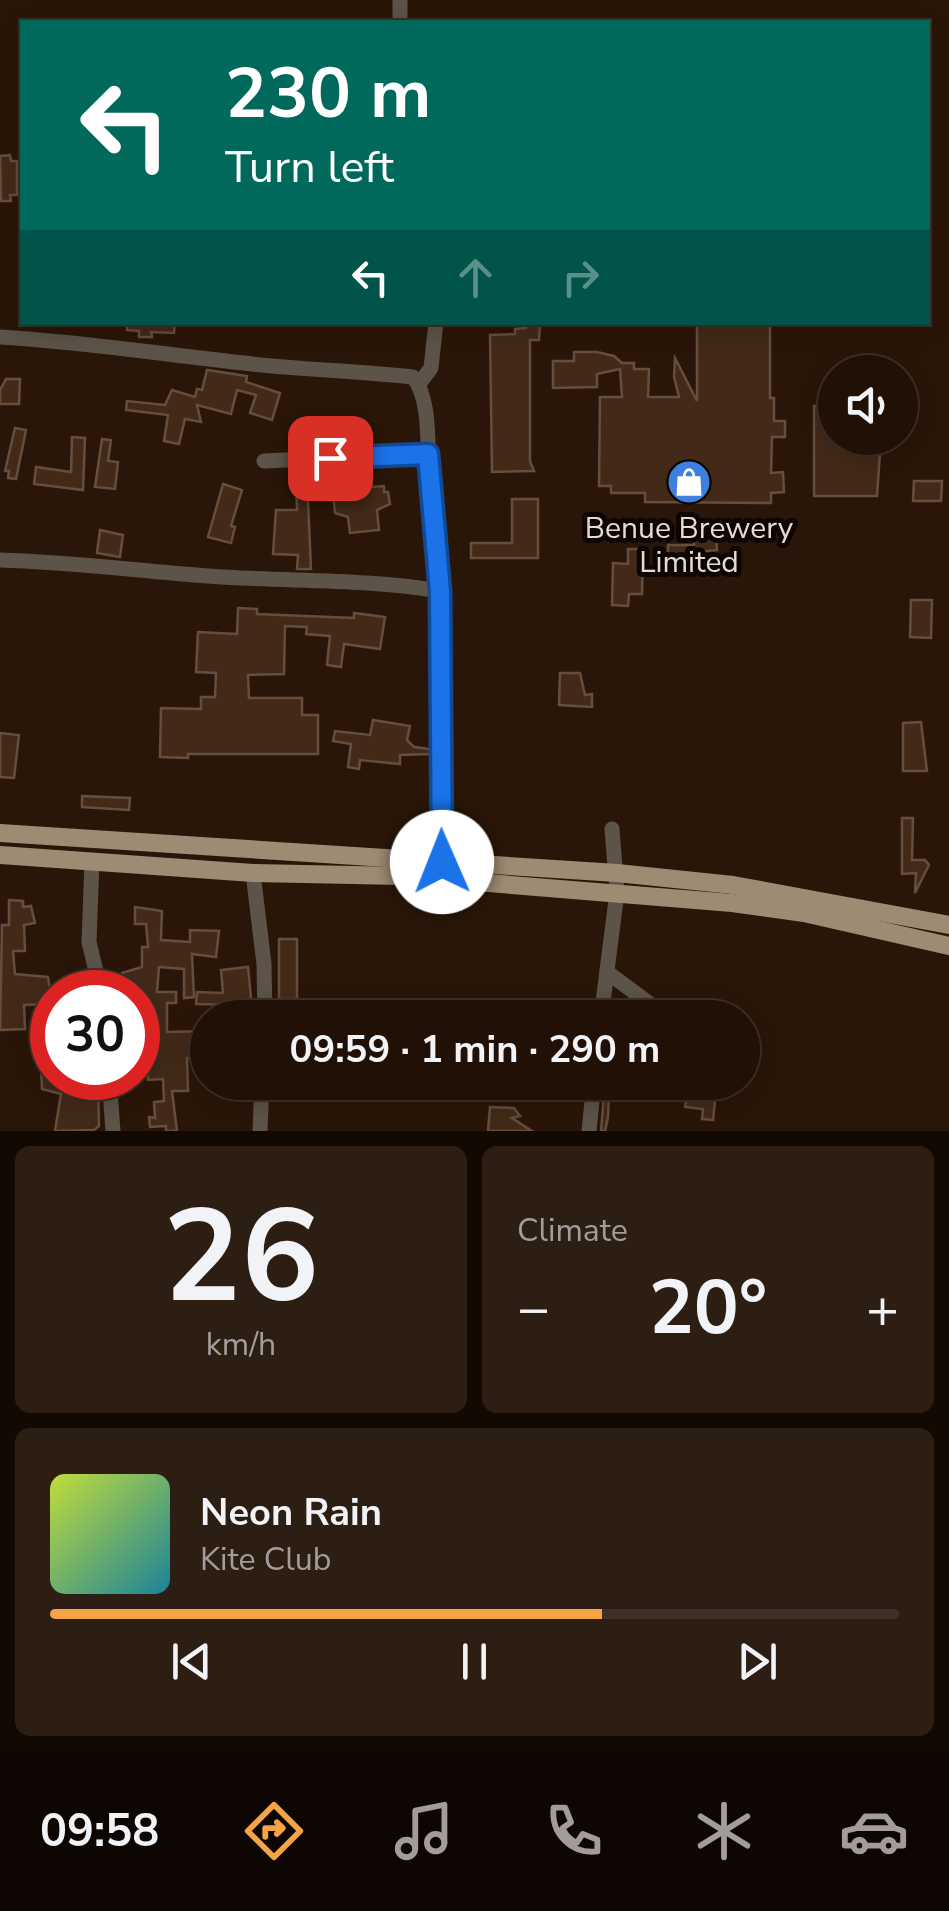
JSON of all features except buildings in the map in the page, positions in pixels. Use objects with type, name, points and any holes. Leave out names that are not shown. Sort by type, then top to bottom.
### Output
[{"type":"main road","points":[[0,833],[616,872],[733,884],[949,926]]},
{"type":"main road","points":[[0,855],[253,874],[402,876],[617,892],[804,913],[949,946]]},
{"type":"street","points":[[419,384],[431,368],[436,325]]},
{"type":"street","points":[[0,337],[396,375],[413,377],[419,384],[440,591],[442,862]]},
{"type":"street","points":[[264,460],[428,454]]},
{"type":"street","points":[[0,560],[210,576],[396,584],[440,591]]},
{"type":"street","points":[[603,1000],[617,892],[612,829]]},
{"type":"street","points":[[92,862],[89,942],[95,970]]},
{"type":"street","points":[[253,874],[265,1000]]},
{"type":"street","points":[[607,972],[645,1000]]},
{"type":"street","points":[[110,1100],[113,1131]]},
{"type":"street","points":[[260,1131],[261,1100]]},
{"type":"street","points":[[589,1131],[592,1100]]},
{"type":"place","name":"Benue Brewery Limited","points":[[689,482]]},
{"type":"route","points":[[330,458],[428,454],[440,591],[442,862]]}]
